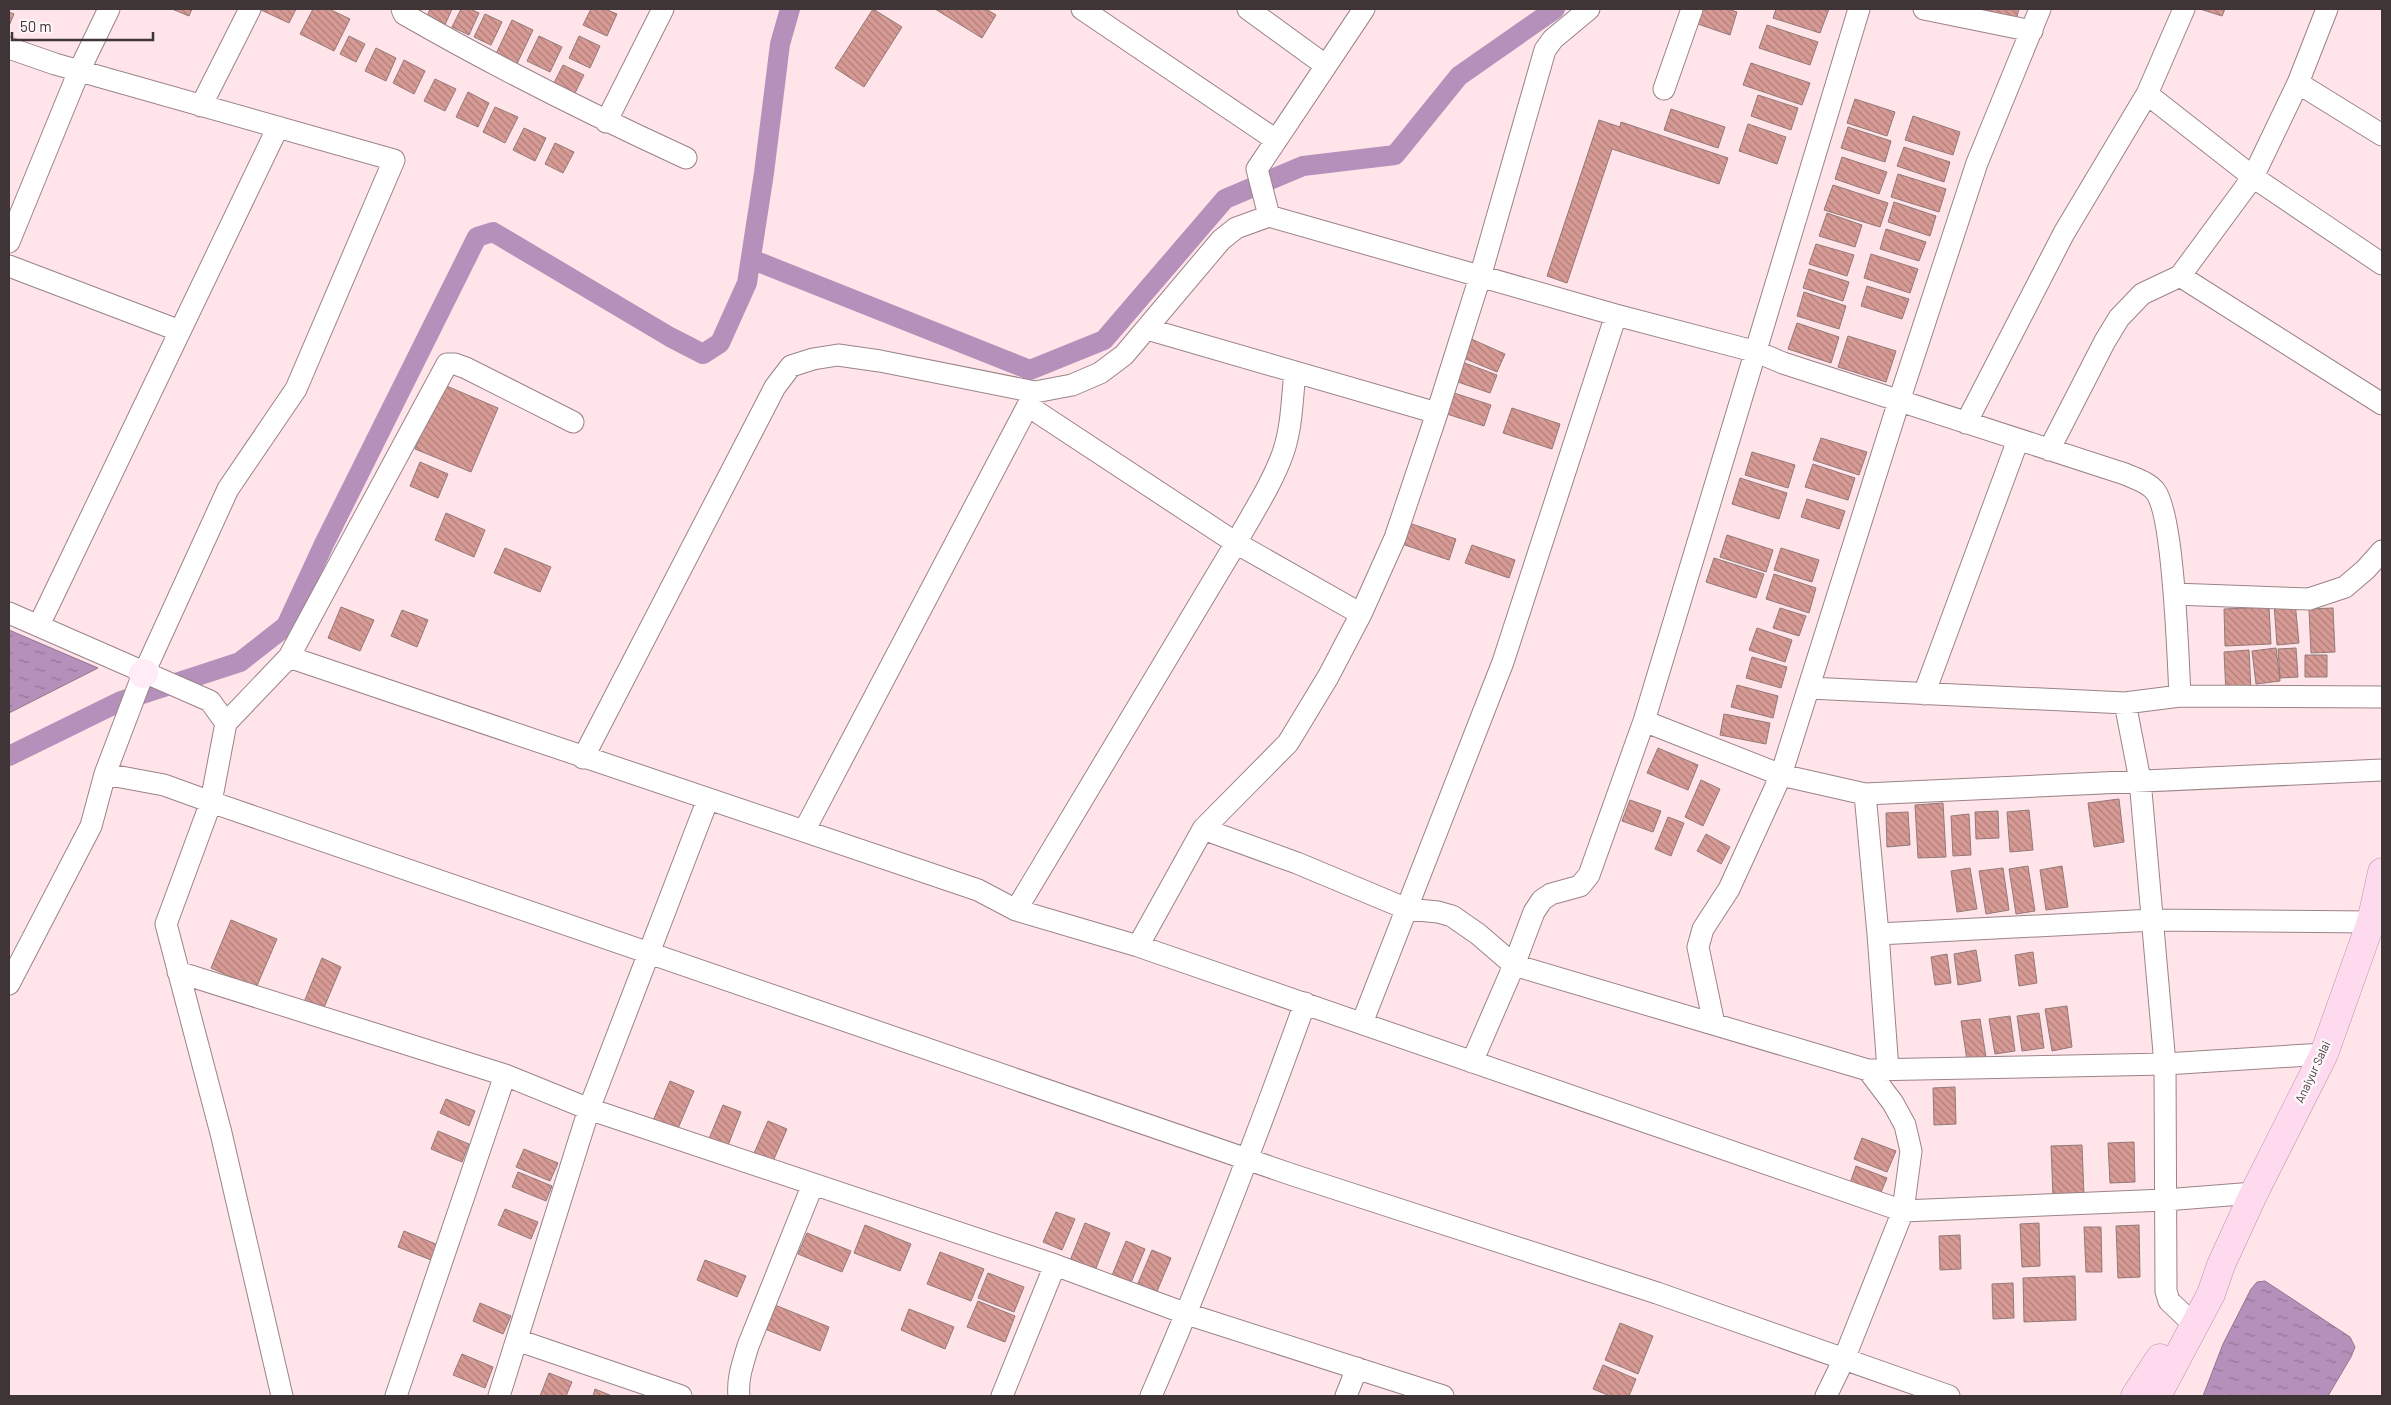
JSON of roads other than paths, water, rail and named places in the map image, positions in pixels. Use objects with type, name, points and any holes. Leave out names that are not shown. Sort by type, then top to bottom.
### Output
[{"type":"main road","name":"Anaiyur Salai","points":[[2158,1396],[2211,1294],[2221,1265],[2254,1193],[2324,1054],[2371,922],[2382,872]]},
{"type":"main road","name":"Anaiyur Salai","points":[[2135,1396],[2221,1265]]},
{"type":"street","points":[[9,242],[79,71],[109,9]]},
{"type":"street","points":[[201,106],[250,9]]},
{"type":"street","points":[[402,9],[404,14],[485,60],[606,122],[686,158]]},
{"type":"street","points":[[606,122],[663,9]]},
{"type":"street","points":[[1082,9],[1276,140]]},
{"type":"street","points":[[1248,9],[1325,65]]},
{"type":"street","points":[[1267,211],[1257,170],[1364,9]]},
{"type":"street","points":[[1138,946],[1203,829],[1288,743],[1328,677],[1361,614],[1395,538],[1437,413],[1480,277],[1545,50],[1553,39],[1589,9]]},
{"type":"street","points":[[1664,88],[1692,9]]},
{"type":"street","points":[[1472,1062],[1514,966],[1534,912],[1542,900],[1551,894],[1580,886],[1589,875],[1644,722],[1859,9]]},
{"type":"street","points":[[1924,9],[2032,31]]},
{"type":"street","points":[[1714,1024],[1698,946],[1708,921],[1738,871],[1781,775],[1899,401],[1977,164],[2000,101],[2040,9]]},
{"type":"street","points":[[1966,423],[2064,233],[2147,94],[2184,9]]},
{"type":"street","points":[[2049,450],[2105,340],[2119,318],[2142,294],[2180,276],[2253,177],[2298,83],[2326,9]]},
{"type":"street","points":[[9,48],[79,71],[394,160],[296,389],[228,489],[144,673],[105,774],[91,826],[9,984]]},
{"type":"street","points":[[2298,83],[2382,135]]},
{"type":"street","points":[[2147,94],[2253,177],[2382,264]]},
{"type":"street","points":[[40,625],[278,127]]},
{"type":"street","points":[[804,831],[1031,399],[1072,386],[1100,373],[1124,355],[1221,240],[1236,228],[1267,211],[1480,277],[1757,352],[1899,401],[2126,474],[2146,483],[2156,492],[2162,505],[2174,594],[2180,696]]},
{"type":"street","points":[[9,266],[180,331]]},
{"type":"street","points":[[2180,276],[2382,404]]},
{"type":"street","points":[[1362,1023],[1504,662],[1616,315]]},
{"type":"street","points":[[1147,329],[1437,413]]},
{"type":"street","points":[[583,758],[775,387],[791,366],[813,359],[838,355],[880,361],[1031,399],[1236,543],[1361,614]]},
{"type":"street","points":[[282,1396],[220,1134],[166,924],[211,802],[226,723],[289,657],[441,371],[447,364],[455,364],[466,368],[573,422]]},
{"type":"street","points":[[1016,910],[1236,543],[1282,454],[1290,424],[1295,372]]},
{"type":"street","points":[[1924,694],[2018,440]]},
{"type":"street","points":[[2174,594],[2309,598],[2345,587],[2366,569],[2382,551]]},
{"type":"street","points":[[9,613],[210,701],[226,723]]},
{"type":"street","points":[[289,657],[978,890],[1016,910],[1138,946],[1903,1211],[2164,1200],[2254,1193]]},
{"type":"street","points":[[1809,688],[2125,702],[2180,696],[2382,696]]},
{"type":"street","points":[[2125,702],[2140,780],[2165,1064],[2164,1200],[2166,1291],[2168,1301],[2187,1318]]},
{"type":"street","points":[[1644,722],[1781,775],[1865,794],[2382,770]]},
{"type":"street","points":[[105,774],[164,785],[1248,1160],[1657,1293],[1949,1396]]},
{"type":"street","points":[[1826,1396],[1844,1359],[1903,1211],[1912,1151],[1905,1125],[1878,1070],[1878,934],[1865,794]]},
{"type":"street","points":[[499,1396],[589,1109],[708,799]]},
{"type":"street","points":[[1203,829],[1297,863],[1407,909],[1438,912],[1452,916],[1478,934],[1514,966],[1878,1070],[2165,1064],[2324,1054]]},
{"type":"street","points":[[1878,934],[2153,920],[2371,922]]},
{"type":"street","points":[[178,972],[505,1075],[589,1109],[1055,1265],[1187,1314],[1443,1396]]},
{"type":"street","points":[[1151,1396],[1187,1314],[1248,1160],[1305,1003]]},
{"type":"street","points":[[396,1396],[505,1075]]},
{"type":"street","points":[[739,1396],[738,1386],[741,1367],[748,1346],[813,1184]]},
{"type":"street","points":[[1002,1396],[1055,1265]]},
{"type":"street","points":[[517,1340],[681,1396]]},
{"type":"street","points":[[1346,1396],[1357,1368]]},
{"type":"water","points":[[9,630],[98,668],[9,713]]},
{"type":"water","points":[[2265,1281],[2350,1337],[2355,1347],[2328,1396],[2203,1396],[2223,1344],[2251,1289],[2257,1282]]},
{"type":"waterway","points":[[9,756],[121,701],[240,662],[286,626],[324,544],[477,237],[493,232],[670,337],[703,354],[720,343],[747,283],[764,173],[780,44],[790,9]]},
{"type":"waterway","points":[[751,259],[1030,370],[1104,340],[1225,199],[1303,166],[1395,155],[1459,76],[1555,9]]}]
